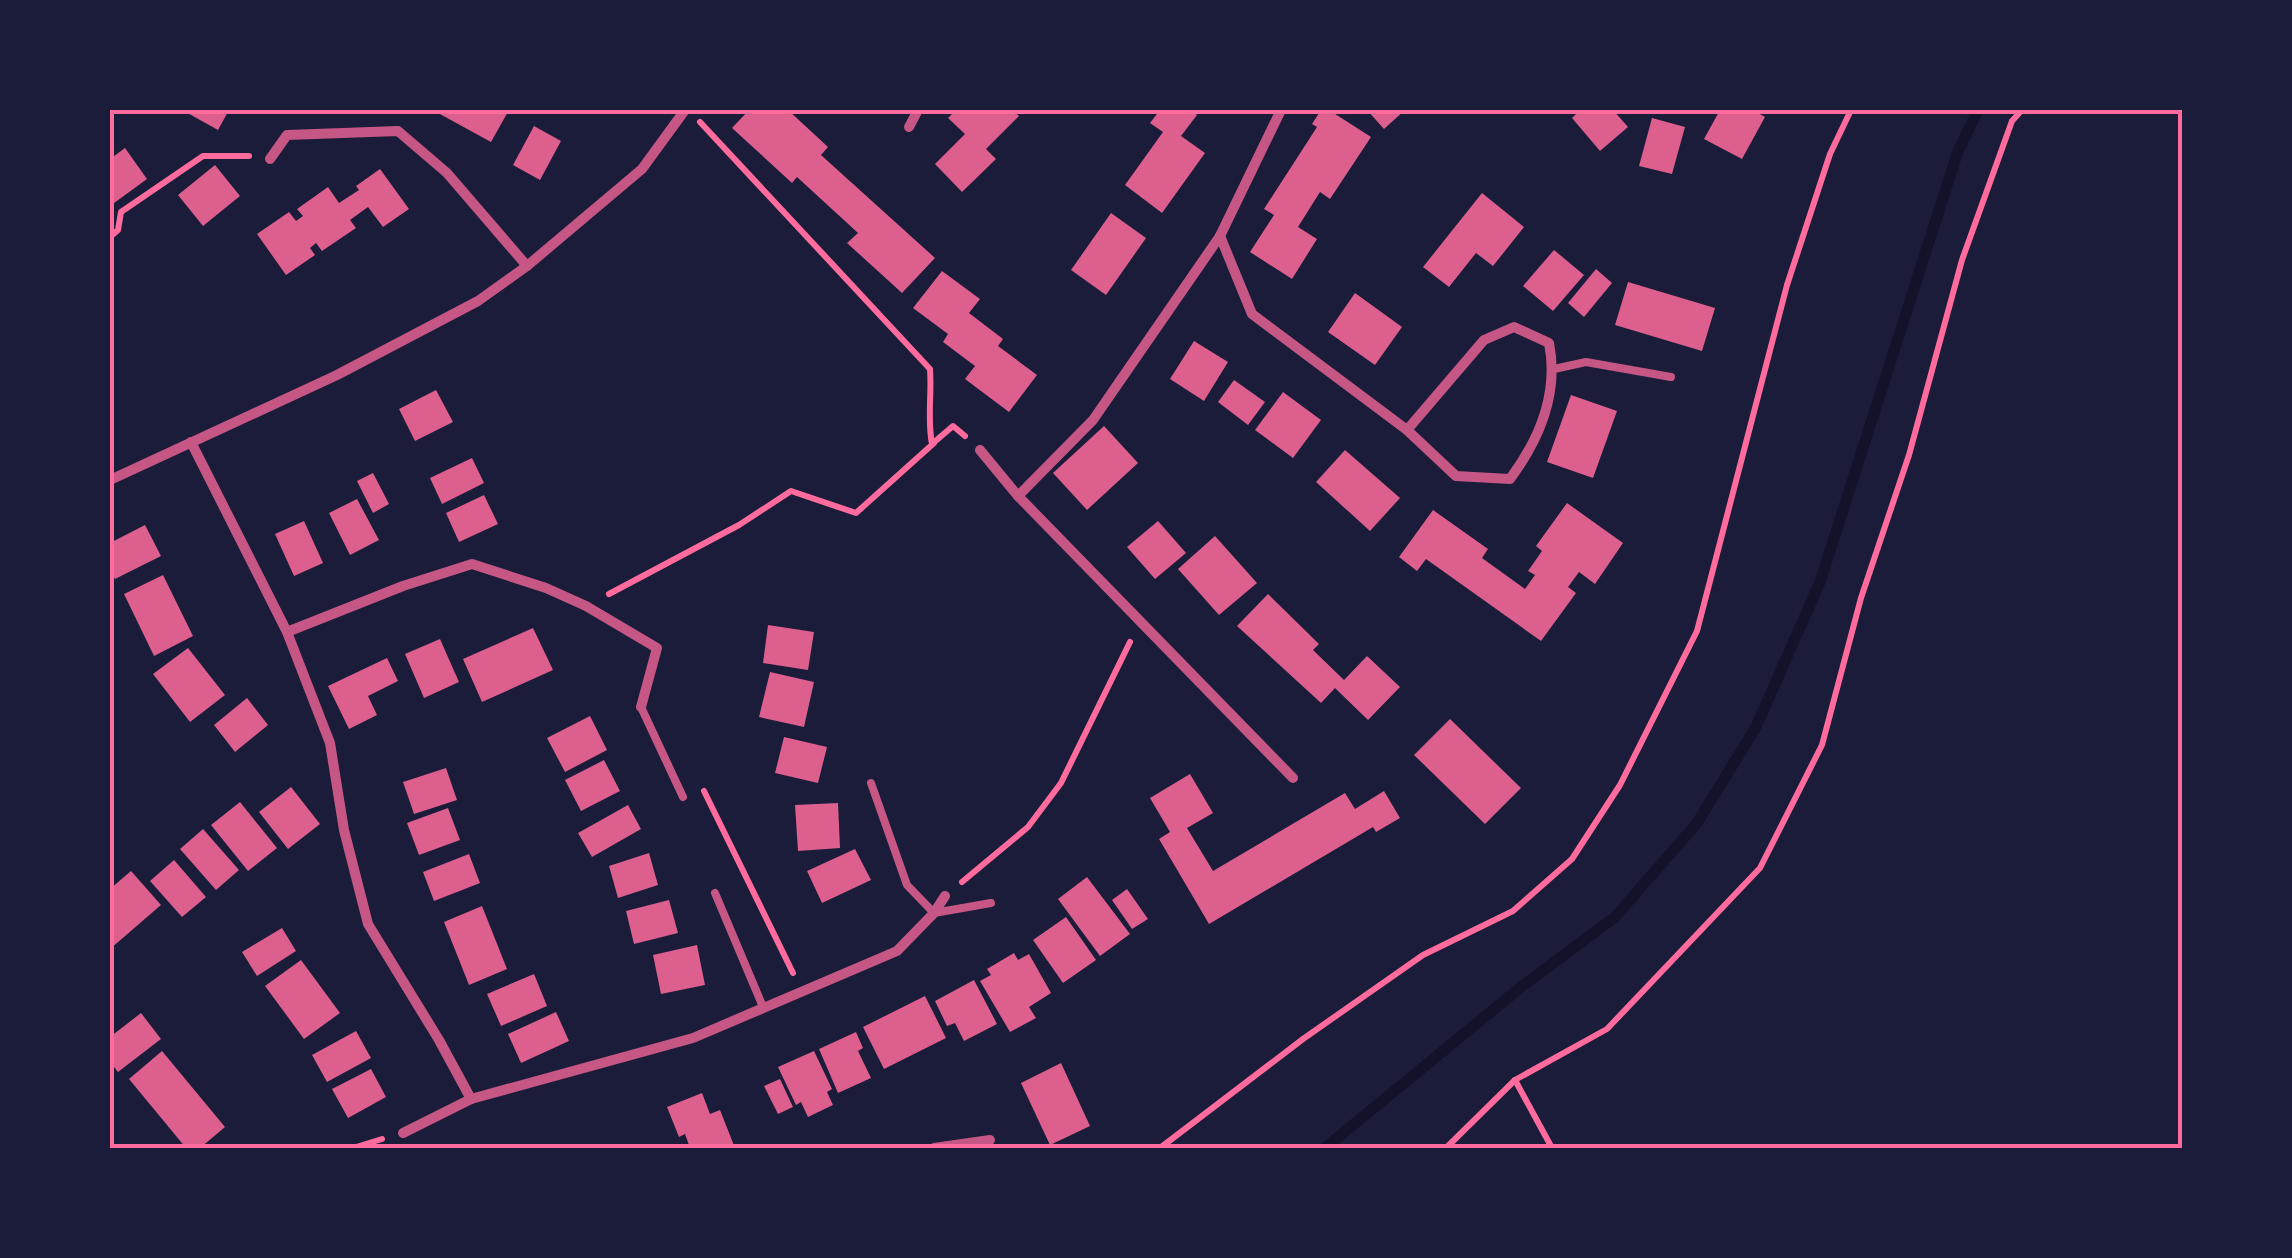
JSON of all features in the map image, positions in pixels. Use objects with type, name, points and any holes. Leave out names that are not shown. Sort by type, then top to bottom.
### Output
[{"type":"street","points":[[110,480],[336,375],[478,302],[642,169],[686,110]]},
{"type":"street","points":[[909,126],[918,110]]},
{"type":"street","points":[[1018,496],[1093,420],[1220,236],[1275,112]]},
{"type":"street","points":[[270,159],[287,135],[398,131],[447,174],[527,266]]},
{"type":"street","points":[[1220,236],[1252,314],[1407,430],[1456,476],[1510,479],[1532,450],[1548,404],[1554,369],[1549,344],[1514,328],[1484,340],[1407,430]]},
{"type":"street","points":[[190,442],[286,632],[330,743],[344,830],[368,924],[470,1099]]},
{"type":"street","points":[[980,450],[1018,496],[1139,623],[1293,778]]},
{"type":"street","points":[[286,632],[472,564],[546,588],[586,606],[657,648],[641,706]]},
{"type":"street","points":[[403,1133],[470,1099],[692,1038],[897,951],[945,896]]},
{"type":"street","points":[[934,1148],[990,1140]]},
{"type":"lane","points":[[1554,369],[1586,362],[1671,377]]},
{"type":"lane","points":[[641,706],[684,797]]},
{"type":"lane","points":[[871,784],[908,885],[934,913],[991,903]]},
{"type":"lane","points":[[715,893],[763,1008]]},
{"type":"path","points":[[686,110],[930,369],[932,403],[927,420],[932,444],[954,426]]},
{"type":"path","points":[[1160,1148],[1302,1039],[1423,956],[1513,911],[1572,859],[1620,785],[1697,631],[1787,285],[1830,154],[1851,110]]},
{"type":"path","points":[[1446,1148],[1515,1080],[1606,1028],[1760,868],[1822,745],[1962,260],[2012,121],[2022,110]]},
{"type":"path","points":[[110,237],[118,230],[122,212],[202,156],[270,159]]},
{"type":"path","points":[[954,426],[980,450]]},
{"type":"path","points":[[586,606],[740,525],[792,491],[856,513],[954,426]]},
{"type":"path","points":[[945,896],[1028,827],[1061,784],[1139,623]]},
{"type":"path","points":[[700,780],[802,992]]},
{"type":"path","points":[[1515,1080],[1552,1148]]},
{"type":"building","points":[[182,110],[229,110],[218,130]]},
{"type":"building","points":[[509,110],[491,142],[438,113]]},
{"type":"building","points":[[749,110],[788,110],[828,147],[821,155],[935,258],[902,293],[847,243],[858,233],[797,177],[792,183],[732,128]]},
{"type":"building","points":[[956,110],[1013,110],[1019,116],[986,149],[996,159],[962,192],[935,164],[965,134],[948,118]]},
{"type":"building","points":[[1160,110],[1191,110],[1197,115],[1181,136],[1205,153],[1162,213],[1125,185],[1163,132],[1150,123]]},
{"type":"building","points":[[1321,110],[1329,110],[1371,137],[1330,199],[1320,192],[1298,227],[1317,239],[1292,279],[1250,252],[1274,215],[1264,209],[1317,127],[1312,124]]},
{"type":"building","points":[[1367,110],[1405,110],[1384,129]]},
{"type":"building","points":[[1580,110],[1613,110],[1628,127],[1600,151],[1572,118]]},
{"type":"building","points":[[1720,110],[1753,110],[1765,117],[1742,159],[1704,139]]},
{"type":"building","points":[[1652,118],[1685,127],[1672,174],[1639,166]]},
{"type":"building","points":[[534,126],[561,141],[540,180],[513,165]]},
{"type":"building","points":[[125,148],[147,179],[110,206],[110,159]]},
{"type":"building","points":[[215,165],[240,196],[203,226],[178,195]]},
{"type":"building","points":[[380,169],[409,209],[383,227],[368,207],[350,220],[356,228],[322,251],[316,243],[310,248],[315,255],[286,275],[257,234],[289,212],[296,221],[303,216],[297,209],[328,187],[339,203]]},
{"type":"building","points":[[1482,193],[1524,227],[1493,266],[1476,253],[1449,287],[1423,267]]},
{"type":"building","points":[[1111,213],[1146,238],[1106,295],[1071,270]]},
{"type":"building","points":[[1554,250],[1584,275],[1553,311],[1523,286]]},
{"type":"building","points":[[1596,269],[1612,283],[1584,317],[1568,303]]},
{"type":"building","points":[[942,271],[980,299],[969,313],[1003,339],[998,346],[1037,375],[1009,412],[965,379],[975,366],[943,342],[948,334],[913,308]]},
{"type":"building","points":[[1628,282],[1715,308],[1702,351],[1615,325]]},
{"type":"building","points":[[1355,293],[1402,327],[1375,365],[1328,332]]},
{"type":"building","points":[[1194,341],[1228,362],[1204,401],[1170,379]]},
{"type":"building","points":[[1234,380],[1265,402],[1248,425],[1218,402]]},
{"type":"building","points":[[436,390],[453,422],[415,441],[399,409]]},
{"type":"building","points":[[1283,392],[1321,420],[1293,458],[1255,430]]},
{"type":"building","points":[[1571,395],[1617,411],[1593,478],[1547,462]]},
{"type":"building","points":[[1104,426],[1138,463],[1087,510],[1053,473]]},
{"type":"building","points":[[1345,450],[1400,498],[1370,531],[1316,482]]},
{"type":"building","points":[[472,458],[484,483],[442,504],[430,478]]},
{"type":"building","points":[[373,473],[389,504],[373,513],[357,481]]},
{"type":"building","points":[[484,495],[498,524],[459,542],[446,513]]},
{"type":"building","points":[[357,499],[379,540],[350,555],[329,513]]},
{"type":"building","points":[[1567,503],[1623,543],[1595,584],[1579,572],[1568,587],[1576,593],[1541,641],[1426,559],[1417,571],[1399,557],[1433,510],[1488,549],[1482,558],[1525,589],[1535,575],[1528,571],[1542,551],[1536,546]]},
{"type":"building","points":[[304,521],[323,563],[294,576],[275,534]]},
{"type":"building","points":[[1158,521],[1186,553],[1155,579],[1127,547]]},
{"type":"building","points":[[145,525],[161,556],[115,579],[110,570],[110,543]]},
{"type":"building","points":[[1215,536],[1257,583],[1219,615],[1178,569]]},
{"type":"building","points":[[163,575],[193,636],[154,656],[124,594]]},
{"type":"building","points":[[1268,594],[1319,644],[1313,650],[1344,680],[1367,656],[1400,687],[1368,720],[1335,688],[1321,703],[1237,626]]},
{"type":"building","points":[[768,625],[814,632],[808,670],[763,663]]},
{"type":"building","points":[[533,628],[553,670],[482,702],[463,659]]},
{"type":"building","points":[[440,639],[459,682],[424,698],[405,654]]},
{"type":"building","points":[[188,648],[225,695],[190,722],[153,674]]},
{"type":"building","points":[[387,658],[398,681],[368,696],[377,715],[349,729],[328,686]]},
{"type":"building","points":[[770,672],[814,682],[804,727],[759,717]]},
{"type":"building","points":[[247,698],[268,725],[235,752],[214,725]]},
{"type":"building","points":[[590,716],[607,750],[565,772],[547,738]]},
{"type":"building","points":[[1450,719],[1521,788],[1485,824],[1414,755]]},
{"type":"building","points":[[784,737],[827,747],[818,783],[775,773]]},
{"type":"building","points":[[604,760],[620,791],[581,811],[565,780]]},
{"type":"building","points":[[446,768],[457,800],[414,814],[403,782]]},
{"type":"building","points":[[1190,774],[1213,813],[1187,828],[1213,871],[1345,793],[1355,809],[1384,791],[1400,818],[1376,832],[1373,827],[1209,924],[1159,839],[1170,832],[1150,798]]},
{"type":"building","points":[[291,787],[320,824],[288,849],[259,812]]},
{"type":"building","points":[[240,802],[277,848],[248,871],[211,825]]},
{"type":"building","points":[[838,803],[840,848],[798,851],[795,805]]},
{"type":"building","points":[[628,805],[641,829],[592,857],[578,833]]},
{"type":"building","points":[[448,808],[460,840],[419,855],[407,823]]},
{"type":"building","points":[[203,829],[239,870],[216,890],[180,849]]},
{"type":"building","points":[[855,849],[871,880],[822,903],[807,871]]},
{"type":"building","points":[[649,853],[658,885],[618,898],[609,866]]},
{"type":"building","points":[[469,854],[480,883],[434,901],[423,872]]},
{"type":"building","points":[[174,860],[206,897],[182,917],[150,881]]},
{"type":"building","points":[[131,871],[161,905],[110,949],[110,889]]},
{"type":"building","points":[[1087,877],[1130,934],[1100,956],[1058,899]]},
{"type":"building","points":[[1127,889],[1148,919],[1132,929],[1112,900]]},
{"type":"building","points":[[669,900],[678,933],[634,944],[626,911]]},
{"type":"building","points":[[482,906],[507,969],[469,985],[444,922]]},
{"type":"building","points":[[1066,917],[1096,960],[1063,983],[1033,940]]},
{"type":"building","points":[[282,928],[296,951],[257,976],[242,952]]},
{"type":"building","points":[[697,945],[705,985],[661,994],[653,955]]},
{"type":"building","points":[[1014,953],[1018,960],[1029,954],[1051,993],[1029,1007],[1036,1018],[1010,1032],[980,981],[991,975],[987,969]]},
{"type":"building","points":[[301,960],[340,1013],[304,1039],[265,986]]},
{"type":"building","points":[[534,974],[547,1006],[501,1026],[487,994]]},
{"type":"building","points":[[974,980],[997,1024],[964,1041],[955,1023],[947,1026],[935,1001]]},
{"type":"building","points":[[925,996],[946,1038],[884,1069],[863,1027]]},
{"type":"building","points":[[556,1012],[569,1041],[521,1063],[508,1034]]},
{"type":"building","points":[[141,1013],[161,1039],[118,1072],[110,1062],[110,1037]]},
{"type":"building","points":[[356,1031],[371,1058],[327,1082],[312,1055]]},
{"type":"building","points":[[856,1032],[863,1048],[858,1051],[871,1078],[838,1093],[819,1049]]},
{"type":"building","points":[[162,1051],[225,1127],[200,1148],[186,1148],[129,1079]]},
{"type":"building","points":[[814,1051],[832,1089],[827,1092],[833,1105],[808,1117],[801,1102],[796,1105],[778,1067]]},
{"type":"building","points":[[1061,1063],[1090,1126],[1050,1145],[1021,1083]]},
{"type":"building","points":[[371,1069],[386,1097],[348,1118],[332,1089]]},
{"type":"building","points":[[780,1079],[793,1107],[778,1114],[764,1086]]},
{"type":"building","points":[[702,1093],[710,1114],[720,1110],[735,1148],[690,1148],[685,1134],[679,1137],[667,1107]]},
{"type":"waterway","points":[[1325,1148],[1521,987],[1615,917],[1697,823],[1756,727],[1820,582],[1958,151],[1978,110]]}]
